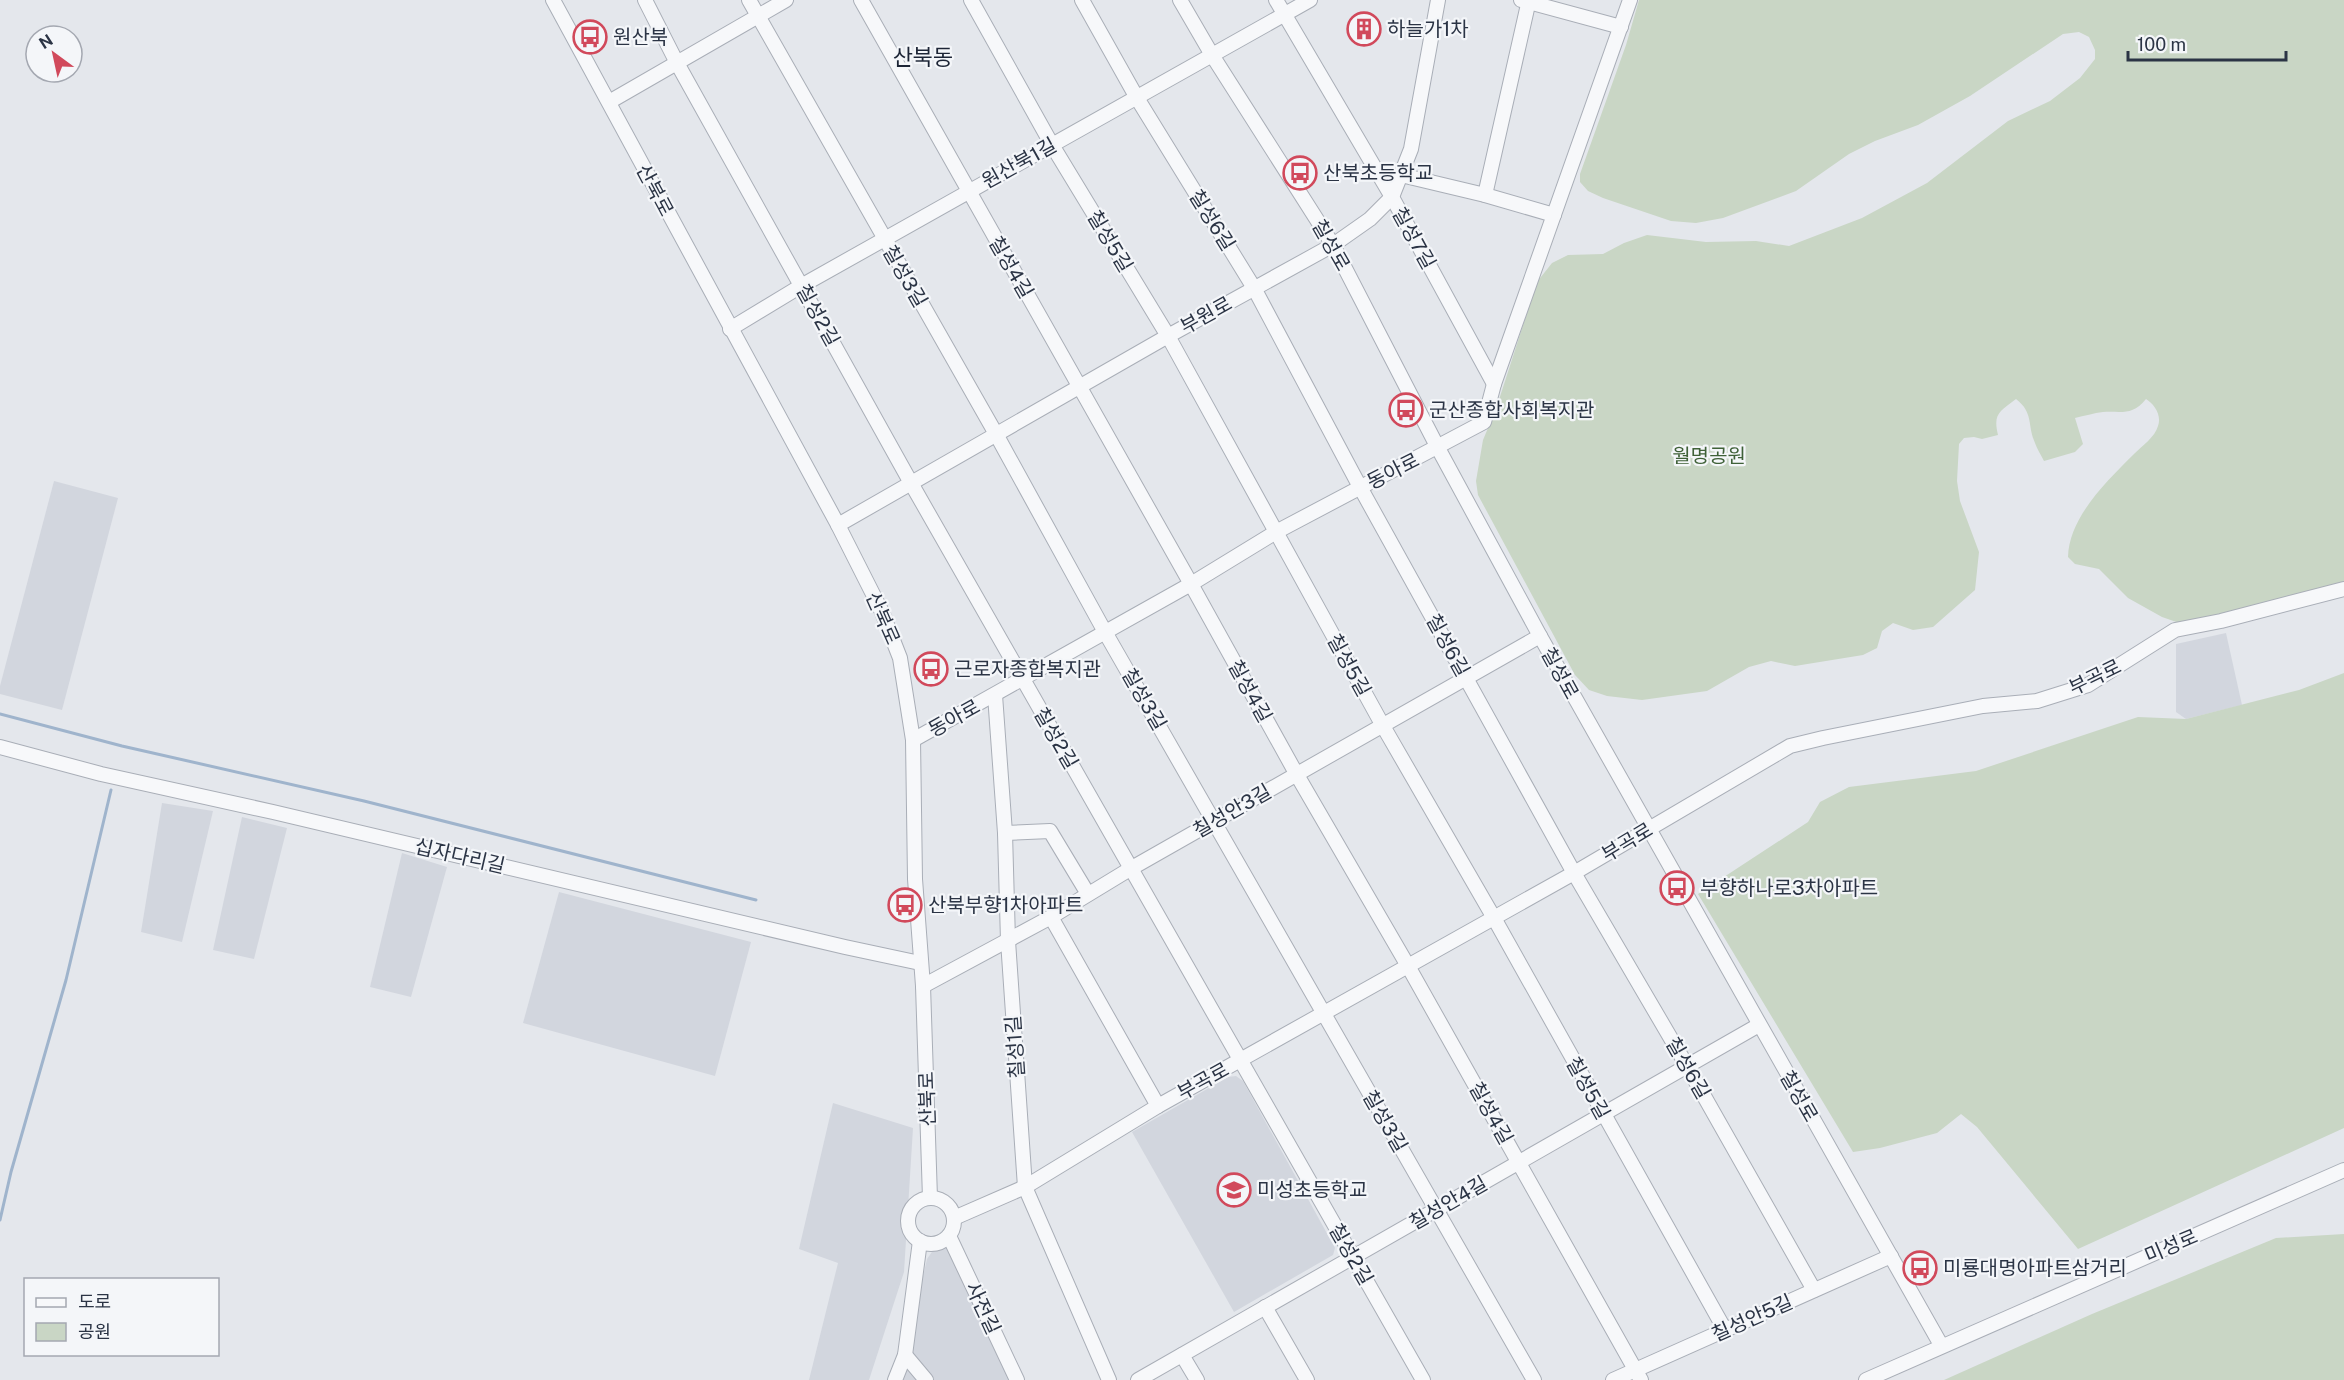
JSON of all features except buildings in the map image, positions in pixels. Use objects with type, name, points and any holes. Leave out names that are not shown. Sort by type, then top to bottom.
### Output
[{"type":"street","name":"산북로","points":[[553,0],[838,525],[882,612],[900,658],[913,740],[915,879],[923,986],[930,1198]]},
{"type":"street","name":"칠성2길","points":[[645,0],[677,63],[911,483],[1423,1380]]},
{"type":"street","name":"칠성3길","points":[[749,0],[996,434],[1105,632],[1534,1380]]},
{"type":"street","points":[[609,102],[786,0]]},
{"type":"street","name":"칠성4길","points":[[861,0],[1191,584],[1296,775],[1408,966],[1638,1375]]},
{"type":"street","name":"칠성5길","points":[[971,0],[1052,145],[1168,336],[1383,726],[1494,918],[1725,1330]]},
{"type":"street","name":"칠성6길","points":[[1082,0],[1137,98],[1254,288],[1360,487],[1574,873],[1814,1290]]},
{"type":"street","name":"칠성로","points":[[1180,0],[1212,55],[1333,245],[1438,448],[1540,636],[1941,1345]]},
{"type":"street","name":"칠성7길","points":[[1276,0],[1392,197],[1494,384]]},
{"type":"street","name":"원산북1길","points":[[730,329],[968,191],[1310,0]]},
{"type":"street","name":"부원로","points":[[838,525],[1168,336],[1333,245],[1370,219],[1392,197],[1411,149],[1438,0]]},
{"type":"street","points":[[1485,195],[1526,0],[1621,27]]},
{"type":"street","name":"동아로","points":[[913,740],[1191,584],[1276,532],[1484,423],[1494,384],[1630,0]]},
{"type":"street","points":[[1401,175],[1485,195],[1554,215]]},
{"type":"street","name":"부곡로","points":[[954,1218],[1024,1187],[1158,1106],[1574,873],[1790,746],[1983,706],[2037,701],[2088,685],[2175,630],[2294,604],[2344,589]]},
{"type":"street","name":"칠성안3길","points":[[923,986],[1051,917],[1130,868],[1540,636]]},
{"type":"street","name":"칠성1길","points":[[995,696],[1005,832],[1008,941],[1024,1187],[1110,1380]]},
{"type":"street","name":"십자다리길","points":[[0,747],[101,774],[920,963]]},
{"type":"street","points":[[1005,832],[1050,831],[1088,894]]},
{"type":"street","points":[[1051,917],[1158,1106]]},
{"type":"street","name":"칠성안4길","points":[[1138,1380],[1759,1025]]},
{"type":"street","name":"미성로","points":[[1866,1380],[1941,1345],[2344,1170]]},
{"type":"street","points":[[930,1198],[941,1200],[948,1205],[954,1218],[954,1226],[949,1236],[940,1243],[932,1245],[912,1235],[908,1220],[914,1206],[930,1198]]},
{"type":"street","name":"사전길","points":[[949,1236],[1017,1380]]},
{"type":"street","points":[[895,1380],[905,1355],[920,1241]]},
{"type":"street","name":"칠성안5길","points":[[1613,1380],[1638,1375],[1725,1330],[1891,1256]]},
{"type":"street","points":[[1265,1307],[1306,1380]]},
{"type":"street","points":[[905,1355],[926,1380]]},
{"type":"street","points":[[1182,1355],[1197,1380]]},
{"type":"shaded area","points":[[54,481],[118,498],[62,710],[0,694],[0,686]]},
{"type":"shaded area","points":[[2226,633],[2242,705],[2186,719],[2176,712],[2176,644]]},
{"type":"shaded area","points":[[162,803],[213,811],[182,942],[141,932]]},
{"type":"shaded area","points":[[242,817],[287,828],[254,959],[213,950]]},
{"type":"shaded area","points":[[402,853],[447,867],[411,997],[370,987]]},
{"type":"shaded area","points":[[559,892],[751,942],[715,1076],[523,1023]]},
{"type":"shaded area","name":"미성초등학교","points":[[1236,1076],[1243,1081],[1335,1248],[1333,1255],[1234,1312],[1132,1132],[1228,1077]]},
{"type":"shaded area","points":[[833,1103],[913,1128],[904,1272],[869,1380],[809,1380],[838,1263],[799,1249]]},
{"type":"shaded area","points":[[947,1246],[1010,1380],[899,1380],[927,1259],[934,1249]]},
{"type":"green space","name":"월명공원","points":[[1639,0],[2344,0],[2344,584],[2188,626],[2162,617],[2128,598],[2099,569],[2075,564],[2068,557],[2070,542],[2082,514],[2091,501],[2112,476],[2154,434],[2159,422],[2156,410],[2146,399],[2132,410],[2100,412],[2075,418],[2083,444],[2075,452],[2044,461],[2033,437],[2028,414],[2016,399],[2005,407],[1997,418],[1998,435],[1982,439],[1964,438],[1959,444],[1957,481],[1960,501],[1979,552],[1975,590],[1933,627],[1913,630],[1893,623],[1882,631],[1877,648],[1863,655],[1795,666],[1771,661],[1749,667],[1707,691],[1642,700],[1607,696],[1589,690],[1575,675],[1478,495],[1476,481],[1483,440],[1496,409],[1537,282],[1552,263],[1568,255],[1603,254],[1647,235],[1706,242],[1756,241],[1789,246],[1862,218],[1927,183],[2008,121],[2050,101],[2080,78],[2095,59],[2095,50],[2089,37],[2079,32],[2063,34],[1970,96],[1918,125],[1875,141],[1849,154],[1796,191],[1723,218],[1696,223],[1671,221],[1603,198],[1588,191],[1580,182],[1580,174],[1626,45]]},
{"type":"green space","points":[[2344,673],[2344,1128],[2078,1249],[1977,1127],[1961,1114],[1937,1133],[1880,1148],[1853,1152],[1698,894],[1808,822],[1820,802],[1849,787],[1976,771],[2138,717],[2186,719],[2299,690]]},
{"type":"green space","points":[[2344,1234],[2344,1380],[1944,1380],[2092,1314],[2276,1238]]},
{"type":"waterway","points":[[0,714],[122,746],[364,801],[756,900]]},
{"type":"waterway","points":[[0,1220],[11,1172],[66,980],[111,790]]},
{"type":"place","name":"하늘가1차","points":[[1364,29]]},
{"type":"place","name":"원산북","points":[[590,37]]},
{"type":"place","name":"산북초등학교","points":[[1300,173]]},
{"type":"place","name":"군산종합사회복지관","points":[[1406,410]]},
{"type":"place","name":"근로자종합복지관","points":[[931,669]]},
{"type":"place","name":"부향하나로3차아파트","points":[[1677,888]]},
{"type":"place","name":"산북부향1차아파트","points":[[905,905]]},
{"type":"place","name":"미성초등학교","points":[[1234,1190]]},
{"type":"place","name":"미룡대명아파트삼거리","points":[[1920,1268]]},
{"type":"district","name":"산북동","points":[[923,57]]}]
